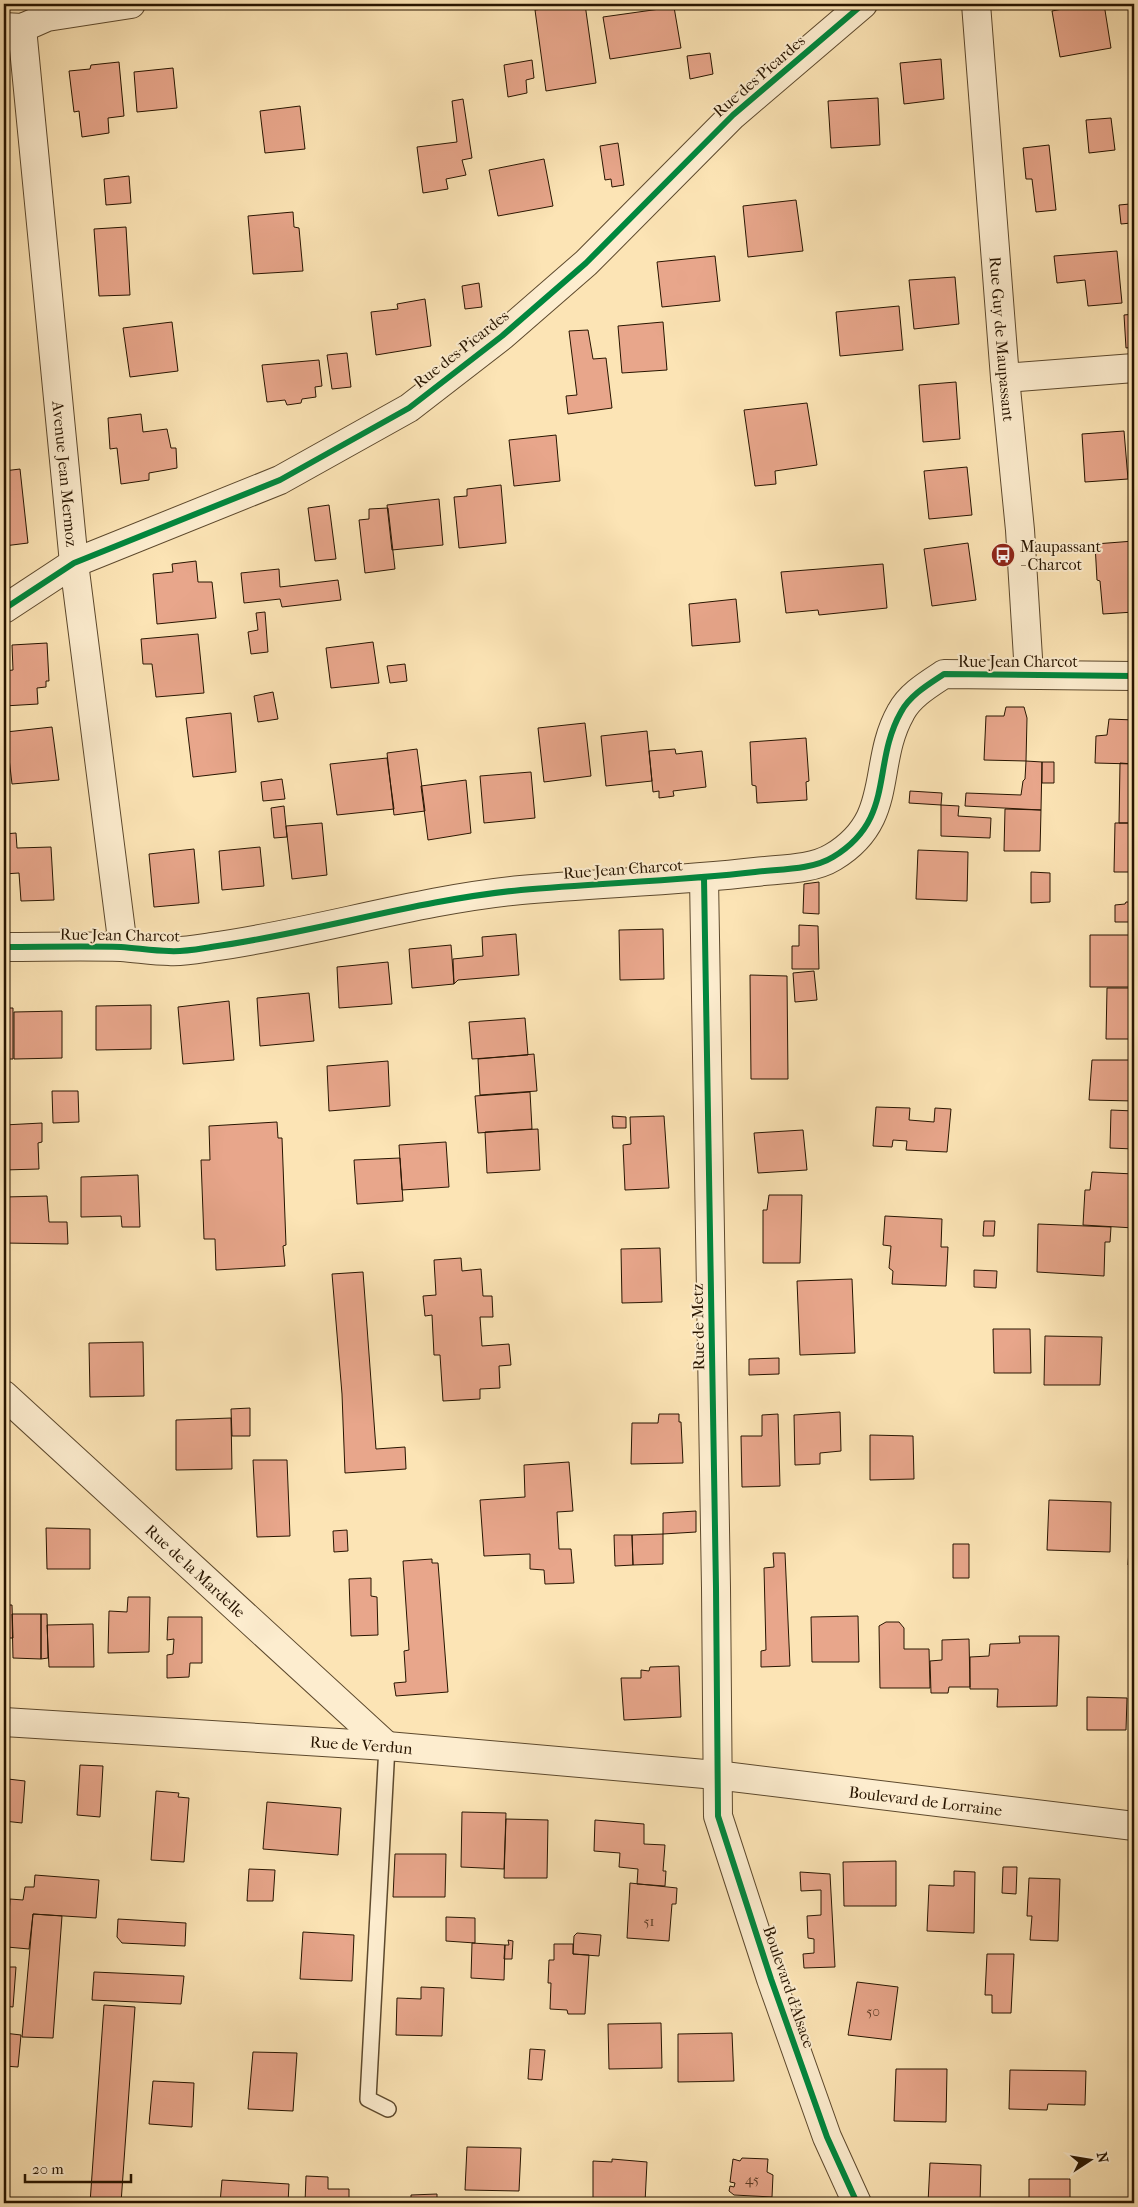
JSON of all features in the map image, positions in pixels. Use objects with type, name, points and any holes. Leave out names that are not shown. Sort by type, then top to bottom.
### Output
[{"type":"street","points":[[13,27],[46,17],[131,4]]},
{"type":"street","name":"Rue des Picardes","points":[[4,609],[74,563],[280,480],[409,408],[502,336],[586,263],[733,115],[863,4]]},
{"type":"street","name":"Rue Guy de Maupassant","points":[[976,4],[1005,378],[1020,530],[1029,674]]},
{"type":"street","name":"Avenue Jean Mermoz","points":[[13,27],[74,563],[123,947]]},
{"type":"street","points":[[1005,378],[1134,368]]},
{"type":"street","name":"Rue Jean Charcot","points":[[4,947],[123,947],[171,952],[211,947],[385,911],[519,890],[704,878],[798,867],[830,859],[848,847],[863,832],[874,812],[892,733],[901,710],[921,690],[944,674],[1134,676]]},
{"type":"street","name":"Rue de Metz","points":[[704,878],[716,1578],[718,1733],[716,1775]]},
{"type":"street","name":"Rue de la Mardelle","points":[[4,1395],[387,1746]]},
{"type":"street","name":"Rue de Verdun","points":[[4,1722],[387,1746],[716,1775]]},
{"type":"street","name":"Boulevard de Lorraine","points":[[716,1775],[1134,1826]]},
{"type":"street","name":"Boulevard d'Alsace","points":[[716,1775],[718,1816],[765,1961],[827,2137],[857,2203]]},
{"type":"lane","points":[[387,1746],[368,2099],[388,2109]]},
{"type":"building","points":[[585,4],[596,83],[546,91],[535,10]]},
{"type":"building","points":[[768,4],[788,4],[770,9]]},
{"type":"building","points":[[1089,4],[1104,4],[1111,48],[1060,57],[1052,11]]},
{"type":"building","points":[[674,7],[681,48],[610,59],[603,17]]},
{"type":"building","points":[[710,53],[713,74],[690,79],[687,56]]},
{"type":"building","points":[[941,59],[944,99],[904,104],[900,63]]},
{"type":"building","points":[[532,60],[534,78],[526,80],[527,93],[508,97],[504,65]]},
{"type":"building","points":[[119,62],[124,116],[108,118],[109,133],[82,137],[79,111],[74,112],[69,71],[90,69],[91,65]]},
{"type":"building","points":[[173,68],[177,108],[137,112],[134,72]]},
{"type":"building","points":[[878,98],[880,145],[831,148],[828,101]]},
{"type":"building","points":[[463,99],[472,158],[462,160],[466,175],[446,179],[448,189],[423,193],[417,147],[457,142],[452,101]]},
{"type":"building","points":[[300,106],[305,149],[265,153],[260,111]]},
{"type":"building","points":[[1111,118],[1115,150],[1089,153],[1086,120]]},
{"type":"building","points":[[618,143],[624,185],[612,187],[611,179],[605,180],[600,146]]},
{"type":"building","points":[[1049,145],[1056,210],[1036,212],[1032,179],[1026,179],[1023,148]]},
{"type":"building","points":[[544,159],[553,206],[498,216],[489,170]]},
{"type":"building","points":[[129,176],[131,203],[106,205],[104,179]]},
{"type":"building","points":[[1129,196],[1134,196],[1134,228],[1132,228]]},
{"type":"building","points":[[796,200],[803,251],[748,257],[743,206]]},
{"type":"building","points":[[1130,204],[1131,223],[1121,224],[1119,205]]},
{"type":"building","points":[[293,212],[294,227],[299,228],[303,271],[253,274],[248,216]]},
{"type":"building","points":[[126,227],[130,295],[99,296],[94,229]]},
{"type":"building","points":[[1117,251],[1122,303],[1088,306],[1085,280],[1057,283],[1054,256]]},
{"type":"building","points":[[715,256],[720,301],[662,307],[657,262]]},
{"type":"building","points":[[955,277],[959,324],[914,329],[909,280]]},
{"type":"building","points":[[479,283],[482,307],[465,309],[462,286]]},
{"type":"building","points":[[425,299],[431,346],[376,355],[371,312],[398,309],[397,304]]},
{"type":"building","points":[[899,306],[903,350],[840,356],[836,312]]},
{"type":"building","points":[[1134,314],[1134,347],[1126,348],[1124,315]]},
{"type":"building","points":[[172,322],[178,371],[130,377],[123,328]]},
{"type":"building","points":[[663,322],[667,370],[622,373],[618,326]]},
{"type":"building","points":[[588,330],[593,359],[606,358],[612,408],[568,414],[566,396],[577,395],[569,331]]},
{"type":"building","points":[[347,353],[351,387],[332,389],[327,355]]},
{"type":"building","points":[[319,360],[322,386],[315,387],[316,397],[302,399],[301,403],[287,405],[285,400],[267,402],[262,365]]},
{"type":"building","points":[[956,382],[960,439],[923,442],[919,385]]},
{"type":"building","points":[[807,403],[817,465],[775,471],[776,484],[755,486],[744,410]]},
{"type":"building","points":[[141,414],[143,432],[167,429],[171,448],[176,448],[177,468],[149,473],[149,480],[121,484],[117,448],[110,449],[108,418]]},
{"type":"building","points":[[1124,431],[1128,479],[1085,482],[1082,434]]},
{"type":"building","points":[[556,435],[560,481],[514,486],[509,440]]},
{"type":"building","points":[[967,467],[972,515],[929,519],[924,471]]},
{"type":"building","points":[[20,469],[28,543],[4,546],[4,471]]},
{"type":"building","points":[[501,485],[506,543],[459,548],[454,497],[467,496],[467,489]]},
{"type":"building","points":[[439,499],[443,545],[392,550],[387,505]]},
{"type":"building","points":[[329,505],[336,559],[315,561],[308,508]]},
{"type":"building","points":[[388,508],[395,569],[365,573],[359,520],[369,519],[369,509]]},
{"type":"building","points":[[1134,541],[1134,612],[1103,614],[1100,581],[1097,580],[1095,544]]},
{"type":"building","points":[[968,543],[976,600],[932,606],[924,549]]},
{"type":"building","points":[[196,561],[198,582],[212,582],[216,618],[157,624],[153,574],[173,572],[172,564]]},
{"type":"building","points":[[883,564],[887,608],[819,615],[818,610],[786,613],[781,572]]},
{"type":"building","points":[[279,569],[280,587],[338,580],[341,600],[282,607],[280,599],[244,603],[241,573]]},
{"type":"building","points":[[736,599],[740,642],[692,646],[689,604]]},
{"type":"building","points":[[265,612],[268,652],[251,654],[248,632],[258,630],[256,613]]},
{"type":"building","points":[[198,634],[204,693],[156,697],[152,664],[143,664],[141,639]]},
{"type":"building","points":[[373,642],[379,683],[331,688],[326,648]]},
{"type":"building","points":[[47,643],[49,681],[46,681],[46,687],[37,688],[38,704],[4,706],[4,671],[13,670],[12,645]]},
{"type":"building","points":[[405,664],[407,681],[390,683],[387,666]]},
{"type":"building","points":[[273,692],[278,719],[258,722],[254,696]]},
{"type":"building","points":[[1006,707],[1024,707],[1027,718],[1026,761],[984,760],[986,716],[1004,716]]},
{"type":"building","points":[[231,713],[236,772],[193,777],[186,718]]},
{"type":"building","points":[[1109,719],[1134,720],[1134,764],[1095,763],[1096,736],[1107,735]]},
{"type":"building","points":[[585,723],[591,776],[544,782],[538,728]]},
{"type":"building","points":[[52,727],[59,780],[12,784],[6,732]]},
{"type":"building","points":[[647,731],[652,781],[606,786],[601,736]]},
{"type":"building","points":[[806,738],[809,781],[806,782],[807,800],[757,803],[756,786],[752,785],[750,742]]},
{"type":"building","points":[[417,749],[425,811],[394,815],[387,753]]},
{"type":"building","points":[[675,749],[676,754],[702,751],[706,787],[673,791],[674,796],[659,798],[659,791],[653,792],[649,751]]},
{"type":"building","points":[[387,758],[394,809],[337,815],[330,764]]},
{"type":"building","points":[[1026,761],[1042,762],[1041,810],[965,806],[966,793],[1021,795],[1025,779]]},
{"type":"building","points":[[1042,762],[1054,762],[1054,783],[1042,783]]},
{"type":"building","points":[[1120,763],[1134,764],[1134,823],[1119,823]]},
{"type":"building","points":[[531,772],[535,818],[484,823],[480,776]]},
{"type":"building","points":[[282,779],[285,799],[263,801],[261,782]]},
{"type":"building","points":[[466,780],[471,833],[428,840],[421,786]]},
{"type":"building","points":[[910,791],[942,793],[941,805],[909,803]]},
{"type":"building","points":[[941,805],[959,806],[958,816],[991,818],[990,838],[941,836]]},
{"type":"building","points":[[284,806],[287,837],[274,838],[271,808]]},
{"type":"building","points":[[1005,809],[1041,810],[1040,851],[1004,851]]},
{"type":"building","points":[[322,823],[327,875],[292,879],[286,826]]},
{"type":"building","points":[[1115,823],[1134,823],[1134,872],[1114,872]]},
{"type":"building","points":[[16,833],[17,848],[51,847],[54,900],[21,901],[19,873],[4,874],[4,834]]},
{"type":"building","points":[[260,847],[264,886],[222,890],[219,851]]},
{"type":"building","points":[[194,849],[199,903],[154,907],[149,854]]},
{"type":"building","points":[[918,850],[968,852],[967,901],[916,899]]},
{"type":"building","points":[[1031,872],[1050,873],[1050,902],[1031,903]]},
{"type":"building","points":[[819,882],[819,914],[803,913],[804,884]]},
{"type":"building","points":[[1126,902],[1134,902],[1134,922],[1115,922],[1115,905],[1125,904]]},
{"type":"building","points":[[799,925],[818,926],[819,969],[792,969],[792,946],[799,946]]},
{"type":"building","points":[[663,929],[664,979],[620,980],[619,930]]},
{"type":"building","points":[[516,934],[519,975],[458,980],[454,984],[453,959],[483,956],[482,937]]},
{"type":"building","points":[[1090,935],[1134,935],[1134,987],[1090,987]]},
{"type":"building","points":[[451,945],[454,984],[412,988],[409,949]]},
{"type":"building","points":[[388,962],[392,1004],[339,1008],[337,967]]},
{"type":"building","points":[[814,971],[817,1000],[795,1002],[793,973]]},
{"type":"building","points":[[750,975],[787,976],[788,1079],[751,1079]]},
{"type":"building","points":[[1107,988],[1134,988],[1134,1039],[1106,1039]]},
{"type":"building","points":[[309,993],[314,1041],[260,1046],[257,998]]},
{"type":"building","points":[[229,1001],[234,1060],[183,1064],[178,1007]]},
{"type":"building","points":[[151,1005],[151,1049],[96,1050],[96,1006]]},
{"type":"building","points":[[4,1008],[13,1008],[13,1059],[4,1059]]},
{"type":"building","points":[[62,1011],[62,1058],[14,1059],[14,1012]]},
{"type":"building","points":[[525,1018],[528,1055],[472,1059],[469,1022]]},
{"type":"building","points":[[534,1054],[537,1091],[480,1095],[478,1059]]},
{"type":"building","points":[[1092,1060],[1134,1060],[1134,1101],[1089,1100]]},
{"type":"building","points":[[388,1061],[390,1106],[329,1111],[327,1066]]},
{"type":"building","points":[[52,1091],[78,1091],[79,1122],[53,1123]]},
{"type":"building","points":[[530,1092],[532,1129],[478,1133],[475,1096]]},
{"type":"building","points":[[876,1107],[910,1108],[909,1120],[934,1122],[935,1108],[951,1109],[947,1152],[906,1150],[907,1141],[893,1140],[892,1147],[873,1146]]},
{"type":"building","points":[[1111,1110],[1134,1111],[1134,1149],[1110,1148]]},
{"type":"building","points":[[612,1116],[626,1117],[626,1128],[613,1128]]},
{"type":"building","points":[[664,1116],[669,1188],[625,1190],[623,1145],[631,1144],[630,1117]]},
{"type":"building","points":[[277,1122],[278,1138],[282,1138],[286,1245],[283,1246],[285,1266],[216,1270],[215,1239],[204,1239],[201,1160],[210,1160],[209,1126]]},
{"type":"building","points":[[42,1123],[42,1142],[38,1143],[39,1169],[4,1170],[4,1125]]},
{"type":"building","points":[[538,1129],[540,1170],[487,1173],[485,1132]]},
{"type":"building","points":[[803,1130],[807,1170],[758,1173],[754,1133]]},
{"type":"building","points":[[446,1142],[449,1187],[402,1190],[399,1145]]},
{"type":"building","points":[[400,1158],[403,1201],[357,1204],[354,1160]]},
{"type":"building","points":[[1092,1172],[1134,1174],[1134,1228],[1083,1225],[1085,1190],[1090,1190]]},
{"type":"building","points":[[138,1175],[140,1227],[122,1227],[121,1216],[81,1217],[81,1177]]},
{"type":"building","points":[[769,1195],[802,1195],[800,1263],[763,1263],[763,1210],[767,1210]]},
{"type":"building","points":[[47,1196],[49,1222],[67,1222],[68,1244],[4,1243],[4,1197]]},
{"type":"building","points":[[885,1216],[942,1219],[941,1247],[948,1247],[946,1286],[892,1284],[893,1271],[889,1268],[891,1246],[883,1245]]},
{"type":"building","points":[[984,1221],[995,1221],[994,1236],[983,1236]]},
{"type":"building","points":[[1038,1224],[1111,1227],[1110,1242],[1105,1242],[1104,1276],[1037,1272]]},
{"type":"building","points":[[660,1248],[662,1302],[622,1303],[621,1249]]},
{"type":"building","points":[[461,1258],[462,1271],[481,1269],[483,1296],[492,1296],[493,1317],[480,1317],[482,1346],[509,1344],[511,1365],[499,1366],[500,1388],[480,1389],[480,1399],[443,1401],[440,1355],[434,1355],[432,1315],[425,1316],[423,1296],[436,1295],[434,1260]]},
{"type":"building","points":[[974,1270],[997,1271],[996,1288],[974,1287]]},
{"type":"building","points":[[363,1272],[376,1449],[405,1447],[406,1469],[345,1473],[342,1394],[332,1274]]},
{"type":"building","points":[[852,1279],[855,1353],[800,1355],[797,1281]]},
{"type":"building","points":[[1133,1312],[1134,1365],[1132,1365]]},
{"type":"building","points":[[993,1329],[1030,1329],[1031,1373],[994,1373]]},
{"type":"building","points":[[1045,1336],[1102,1337],[1100,1385],[1044,1385]]},
{"type":"building","points":[[143,1342],[144,1396],[90,1397],[89,1343]]},
{"type":"building","points":[[779,1358],[779,1374],[749,1375],[749,1359]]},
{"type":"building","points":[[250,1408],[250,1436],[232,1436],[231,1409]]},
{"type":"building","points":[[840,1412],[841,1451],[820,1453],[820,1464],[795,1465],[794,1415]]},
{"type":"building","points":[[659,1414],[679,1414],[683,1463],[631,1464],[632,1423],[658,1423]]},
{"type":"building","points":[[778,1414],[780,1486],[742,1487],[741,1436],[762,1436],[762,1415]]},
{"type":"building","points":[[231,1418],[232,1469],[176,1470],[176,1420]]},
{"type":"building","points":[[870,1435],[913,1436],[914,1479],[870,1480]]},
{"type":"building","points":[[253,1460],[287,1460],[290,1536],[257,1537]]},
{"type":"building","points":[[569,1462],[573,1511],[557,1512],[559,1549],[571,1549],[574,1583],[545,1584],[544,1570],[530,1569],[530,1554],[484,1556],[480,1500],[525,1497],[524,1465]]},
{"type":"building","points":[[1049,1500],[1111,1502],[1110,1552],[1047,1550]]},
{"type":"building","points":[[696,1511],[696,1532],[663,1534],[663,1513]]},
{"type":"building","points":[[46,1528],[90,1529],[90,1569],[47,1569]]},
{"type":"building","points":[[347,1530],[348,1551],[334,1552],[333,1531]]},
{"type":"building","points":[[663,1534],[663,1564],[633,1565],[632,1535]]},
{"type":"building","points":[[614,1535],[632,1535],[633,1565],[615,1566]]},
{"type":"building","points":[[953,1544],[969,1544],[969,1578],[953,1578]]},
{"type":"building","points":[[1129,1549],[1134,1549],[1134,1565],[1128,1565]]},
{"type":"building","points":[[773,1553],[785,1553],[790,1666],[761,1667],[761,1651],[766,1650],[764,1568],[774,1567]]},
{"type":"building","points":[[432,1559],[432,1563],[438,1563],[448,1692],[396,1696],[394,1683],[406,1682],[404,1651],[409,1650],[403,1561]]},
{"type":"building","points":[[371,1578],[371,1596],[377,1597],[378,1635],[351,1636],[349,1579]]},
{"type":"building","points":[[128,1597],[150,1597],[149,1652],[108,1653],[109,1611],[127,1612]]},
{"type":"building","points":[[4,1605],[12,1605],[13,1638],[4,1638]]},
{"type":"building","points":[[12,1614],[41,1614],[41,1659],[13,1658]]},
{"type":"building","points":[[41,1614],[47,1614],[48,1658],[41,1659]]},
{"type":"building","points":[[1134,1614],[1134,1677],[1132,1677]]},
{"type":"building","points":[[858,1616],[859,1662],[812,1662],[811,1617]]},
{"type":"building","points":[[168,1617],[202,1617],[202,1663],[190,1663],[189,1677],[167,1678],[167,1655],[173,1654],[174,1639],[167,1640]]},
{"type":"building","points":[[886,1622],[899,1622],[904,1628],[904,1649],[929,1649],[930,1688],[880,1688],[879,1626]]},
{"type":"building","points":[[93,1624],[94,1667],[49,1667],[47,1625]]},
{"type":"building","points":[[1019,1636],[1059,1636],[1057,1706],[997,1707],[998,1689],[970,1689],[970,1657],[989,1656],[990,1644],[1020,1643]]},
{"type":"building","points":[[969,1639],[970,1687],[949,1687],[948,1693],[931,1693],[930,1661],[942,1660],[942,1640]]},
{"type":"building","points":[[679,1666],[681,1717],[624,1720],[621,1678],[641,1678],[641,1670],[649,1671],[650,1667]]},
{"type":"building","points":[[1087,1697],[1127,1698],[1126,1730],[1087,1730]]},
{"type":"building","points":[[80,1765],[103,1766],[100,1817],[77,1815]]},
{"type":"building","points":[[4,1774],[9,1775],[8,1779],[25,1781],[22,1823],[4,1821]]},
{"type":"building","points":[[156,1791],[179,1793],[178,1797],[189,1798],[184,1862],[151,1860]]},
{"type":"building","points":[[267,1802],[341,1808],[338,1855],[263,1849]]},
{"type":"building","points":[[462,1812],[506,1813],[504,1869],[461,1867]]},
{"type":"building","points":[[506,1819],[548,1820],[547,1878],[504,1878]]},
{"type":"building","points":[[595,1820],[644,1824],[644,1844],[665,1845],[663,1871],[666,1871],[665,1886],[637,1884],[638,1869],[619,1867],[620,1853],[594,1851]]},
{"type":"building","points":[[395,1854],[446,1854],[445,1897],[393,1897]]},
{"type":"building","points":[[896,1861],[896,1906],[844,1906],[843,1862]]},
{"type":"building","points":[[1003,1867],[1017,1867],[1016,1894],[1002,1893]]},
{"type":"building","points":[[249,1869],[275,1870],[273,1901],[247,1901]]},
{"type":"building","points":[[954,1871],[975,1872],[974,1933],[927,1931],[929,1885],[954,1886]]},
{"type":"building","points":[[800,1872],[830,1874],[835,1967],[804,1968],[803,1954],[814,1953],[814,1939],[808,1938],[807,1916],[821,1915],[821,1890],[801,1891]]},
{"type":"building","points":[[35,1875],[99,1880],[96,1918],[33,1914],[29,1949],[7,1947],[10,1899],[23,1900],[25,1887],[34,1887]]},
{"type":"building","points":[[1029,1878],[1060,1879],[1058,1941],[1030,1940],[1032,1916],[1027,1916]]},
{"type":"building","points":[[630,1883],[677,1888],[676,1904],[672,1904],[669,1941],[627,1938]]},
{"type":"building","points":[[33,1914],[62,1916],[53,2038],[22,2037]]},
{"type":"building","points":[[446,1917],[475,1918],[475,1943],[446,1941]]},
{"type":"building","points":[[118,1919],[186,1923],[185,1946],[122,1943],[117,1937]]},
{"type":"building","points":[[303,1932],[354,1935],[352,1981],[300,1979]]},
{"type":"building","points":[[577,1933],[601,1935],[599,1956],[573,1954],[574,1936]]},
{"type":"building","points":[[508,1940],[513,1941],[512,1959],[504,1959],[505,1945],[509,1945]]},
{"type":"building","points":[[472,1943],[505,1945],[504,1980],[471,1978]]},
{"type":"building","points":[[554,1944],[573,1944],[573,1954],[589,1955],[585,2014],[568,2014],[567,2010],[550,2009],[551,1983],[548,1983],[549,1960],[554,1960]]},
{"type":"building","points":[[987,1954],[1014,1954],[1011,2013],[992,2013],[992,1995],[985,1995]]},
{"type":"building","points":[[4,1967],[16,1967],[13,2007],[4,2006]]},
{"type":"building","points":[[94,1972],[184,1976],[181,2004],[92,2000]]},
{"type":"building","points":[[857,1982],[898,1987],[891,2040],[848,2035]]},
{"type":"building","points":[[421,1987],[444,1988],[442,2036],[396,2035],[397,1998],[421,1999]]},
{"type":"building","points":[[104,2005],[135,2007],[121,2203],[90,2203]]},
{"type":"building","points":[[661,2023],[662,2068],[609,2069],[608,2024]]},
{"type":"building","points":[[4,2033],[21,2035],[18,2067],[4,2066]]},
{"type":"building","points":[[732,2033],[734,2081],[678,2082],[678,2034]]},
{"type":"building","points":[[530,2049],[545,2050],[542,2080],[528,2079]]},
{"type":"building","points":[[253,2052],[297,2053],[293,2111],[248,2109]]},
{"type":"building","points":[[896,2069],[947,2069],[946,2122],[894,2121]]},
{"type":"building","points":[[1010,2070],[1086,2071],[1085,2105],[1048,2104],[1047,2110],[1009,2109]]},
{"type":"building","points":[[153,2081],[194,2083],[192,2127],[149,2124]]},
{"type":"building","points":[[467,2147],[521,2148],[519,2191],[465,2190]]},
{"type":"building","points":[[742,2158],[768,2159],[767,2172],[773,2175],[772,2197],[734,2195],[729,2191],[730,2186],[734,2187],[735,2183],[730,2182],[733,2159],[740,2161]]},
{"type":"building","points":[[612,2159],[647,2162],[645,2203],[593,2203],[593,2161],[612,2162]]},
{"type":"building","points":[[930,2163],[981,2165],[980,2203],[928,2203]]},
{"type":"building","points":[[306,2176],[328,2177],[328,2189],[349,2189],[349,2203],[305,2203]]},
{"type":"building","points":[[1029,2179],[1070,2179],[1070,2203],[1029,2203]]},
{"type":"building","points":[[222,2180],[289,2184],[288,2203],[220,2203]]},
{"type":"building","points":[[437,2194],[437,2203],[411,2203],[411,2195]]},
{"type":"cycle path","points":[[4,609],[74,563],[280,480],[409,408],[502,336],[586,263],[733,115],[863,4]]},
{"type":"cycle path","points":[[4,947],[121,947],[185,951],[289,934],[443,901],[482,895],[521,890],[726,875],[796,868],[815,864],[833,857],[853,842],[866,826],[879,790],[892,732],[901,712],[909,700],[944,674],[1134,676]]},
{"type":"cycle path","points":[[704,878],[718,1816],[771,1979],[827,2137],[857,2203]]},
{"type":"place","name":"Maupassant - Charcot","points":[[1003,555]]}]
